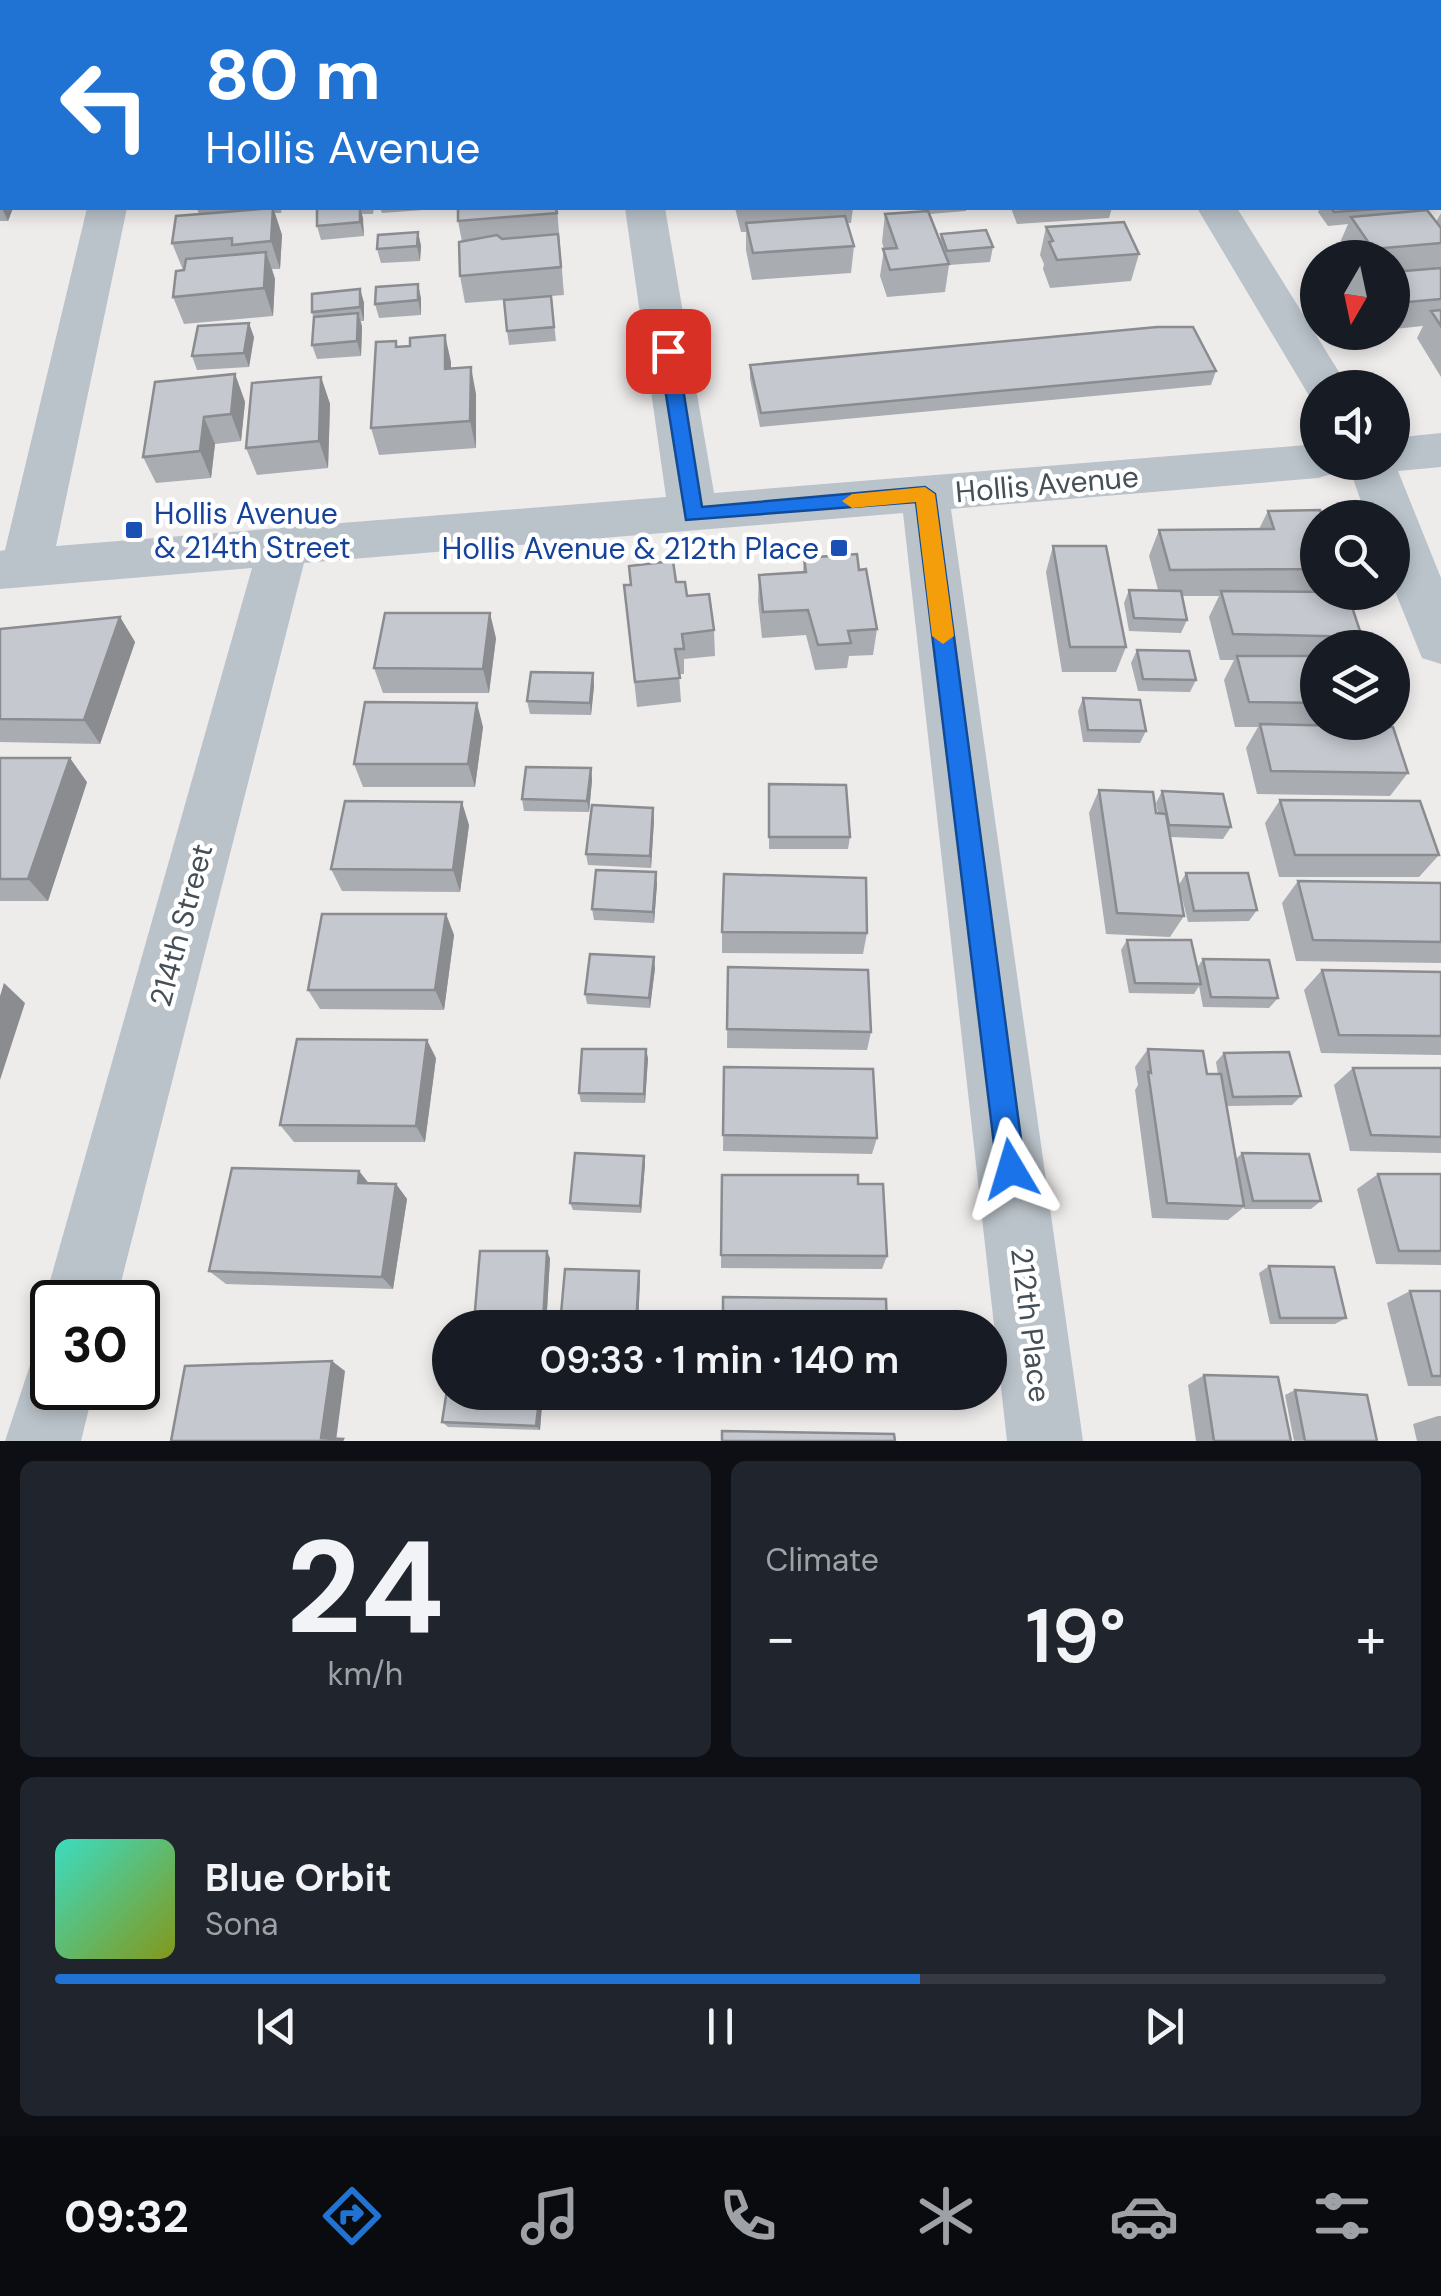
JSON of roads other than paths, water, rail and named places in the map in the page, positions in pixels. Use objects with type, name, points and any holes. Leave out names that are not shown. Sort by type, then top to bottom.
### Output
[{"type":"street","points":[[13,570],[106,210]]},
{"type":"street","points":[[645,210],[694,515]]},
{"type":"street","points":[[1218,210],[1315,370]]},
{"type":"street","points":[[1410,453],[1441,450]]},
{"type":"street","name":"Hollis Avenue","points":[[13,570],[1300,463]]},
{"type":"street","name":"212th Place","points":[[925,494],[1046,1441]]},
{"type":"street","name":"214th Street","points":[[86,1280],[282,546]]},
{"type":"street","points":[[1410,564],[1441,643]]},
{"type":"street","points":[[43,1441],[51,1410]]},
{"type":"place","name":"Hollis Avenue & 214th Street","points":[[134,530]]},
{"type":"place","name":"Hollis Avenue & 212th Place","points":[[839,548]]}]
